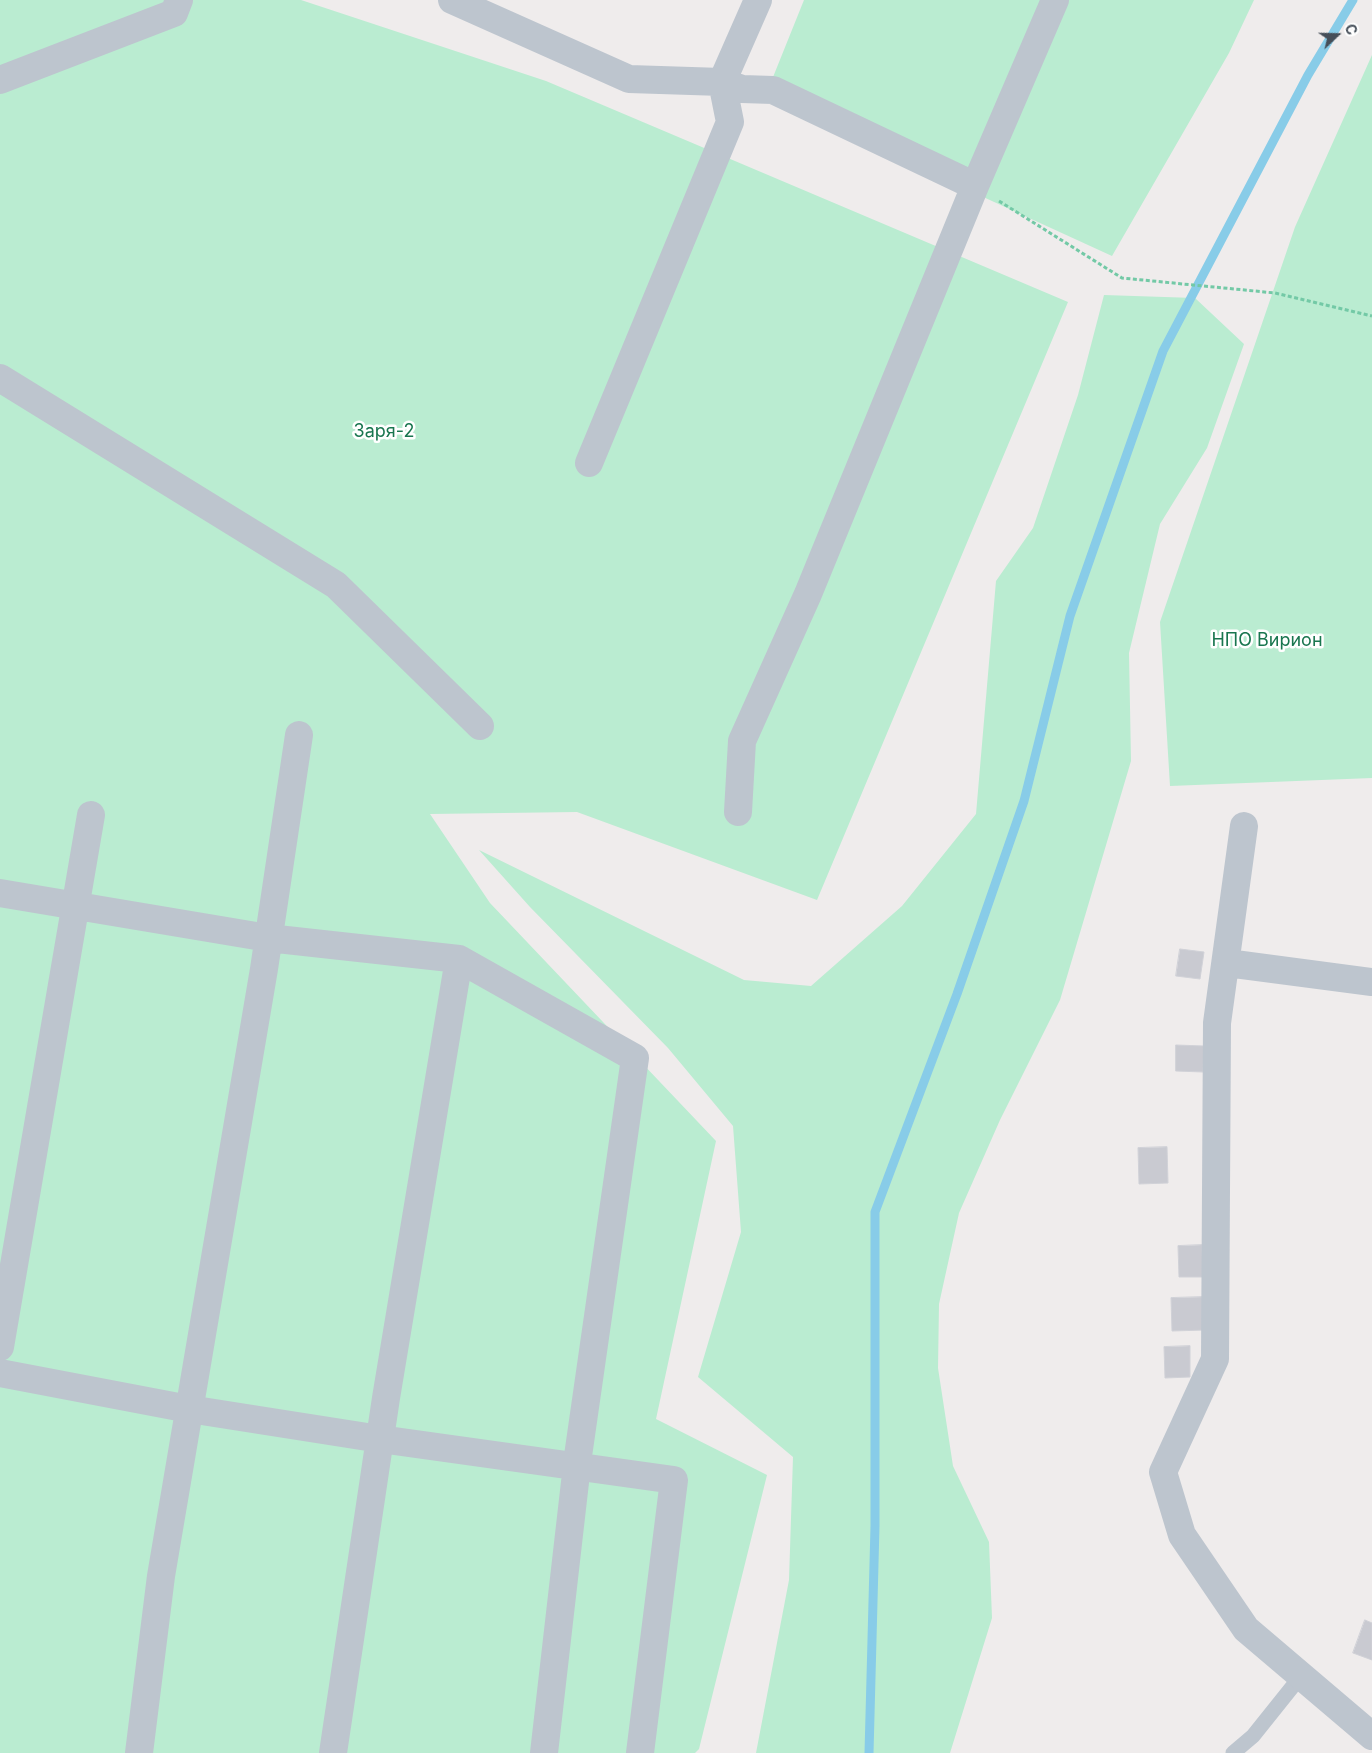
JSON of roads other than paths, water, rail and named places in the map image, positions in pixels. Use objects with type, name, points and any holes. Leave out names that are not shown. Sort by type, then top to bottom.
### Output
[{"type":"street","points":[[1,78],[174,13],[179,0]]},
{"type":"street","points":[[452,0],[629,79],[722,82],[742,89],[773,90],[975,186]]},
{"type":"street","points":[[589,464],[730,122],[722,82],[758,0]]},
{"type":"street","points":[[738,812],[742,741],[808,594],[975,186],[1055,0]]},
{"type":"street","points":[[0,378],[336,585],[480,726]]},
{"type":"street","points":[[139,1753],[161,1576],[268,938],[299,736]]},
{"type":"street","points":[[0,1347],[91,815]]},
{"type":"street","points":[[1244,826],[1227,964],[1217,1023],[1215,1358],[1163,1472],[1182,1535],[1246,1629],[1372,1736]]},
{"type":"street","points":[[0,893],[268,938],[458,959],[635,1058],[577,1467],[544,1753]]},
{"type":"street","points":[[333,1753],[380,1439],[458,959]]},
{"type":"street","points":[[1227,964],[1372,982]]},
{"type":"street","points":[[0,1373],[189,1409],[380,1439],[674,1480],[640,1753]]},
{"type":"lane","points":[[1233,1753],[1253,1736],[1301,1676]]},
{"type":"waterway","points":[[869,1753],[875,1526],[875,1212],[957,994],[1024,801],[1070,616],[1163,351],[1308,75],[1353,0]]},
{"type":"park label","name":"Заря-2","points":[[384,432]]},
{"type":"park label","name":"НПО Вирион","points":[[1267,641]]}]
